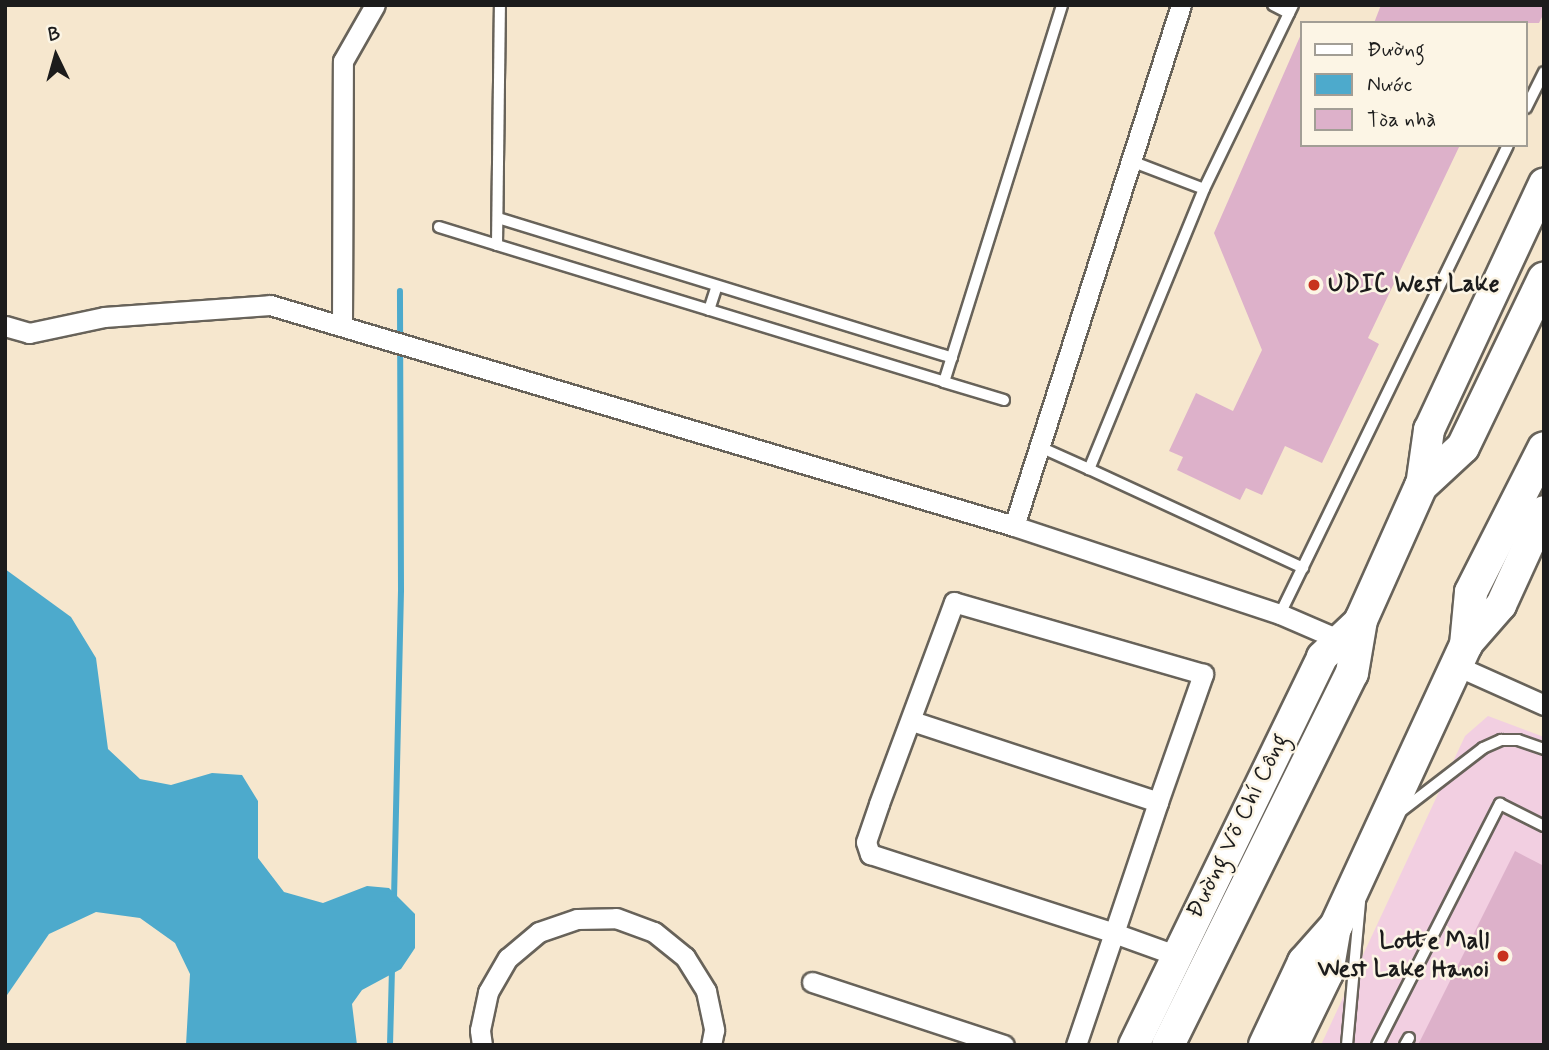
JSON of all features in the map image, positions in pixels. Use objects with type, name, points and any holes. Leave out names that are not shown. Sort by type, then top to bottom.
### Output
[{"type":"highway","name":"Đường Võ Chí Công","points":[[1168,1045],[1352,673],[1350,630],[1421,486],[1463,447],[1544,279]]},
{"type":"highway","points":[[1265,1045],[1304,962],[1336,926],[1462,655],[1471,593],[1544,448]]},
{"type":"main road","name":"Đường Võ Chí Công","points":[[1421,486],[1429,430],[1544,183]]},
{"type":"main road","points":[[1462,655],[1501,605],[1544,510]]},
{"type":"main road","name":"Đường Võ Chí Công","points":[[1134,1045],[1293,712],[1322,657],[1350,630]]},
{"type":"main road","points":[[1293,1045],[1328,973],[1336,926]]},
{"type":"street","points":[[342,326],[343,61],[375,5]]},
{"type":"street","points":[[1014,526],[1181,5]]},
{"type":"street","points":[[5,326],[29,333],[104,317],[270,305],[1014,526],[1280,614],[1350,630]]},
{"type":"street","points":[[1076,1045],[1114,933],[1158,802],[1203,674],[954,602],[866,842],[870,854],[1114,933],[1175,956]]},
{"type":"street","points":[[1462,655],[1544,705]]},
{"type":"street","points":[[912,721],[1158,802]]},
{"type":"street","points":[[482,1045],[480,1030],[488,992],[508,958],[539,932],[590,918],[616,918],[654,932],[685,957],[706,991],[714,1030],[712,1045]]},
{"type":"street","points":[[812,982],[1004,1045]]},
{"type":"lane","points":[[497,245],[500,5]]},
{"type":"lane","points":[[944,382],[1062,5]]},
{"type":"lane","points":[[1088,469],[1204,189],[1291,9],[1273,5]]},
{"type":"lane","points":[[1528,104],[1544,72]]},
{"type":"lane","points":[[1280,614],[1507,147]]},
{"type":"lane","points":[[1131,161],[1204,189]]},
{"type":"lane","points":[[498,218],[951,358]]},
{"type":"lane","points":[[439,227],[1004,400]]},
{"type":"lane","points":[[709,310],[717,286]]},
{"type":"lane","points":[[1040,447],[1303,568]]},
{"type":"lane","points":[[1383,825],[1483,748],[1501,740],[1518,740],[1544,749]]},
{"type":"lane","points":[[1377,1045],[1500,804],[1544,826]]},
{"type":"lane","points":[[1347,1045],[1363,866]]},
{"type":"shaded area","points":[[1488,716],[1544,737],[1544,1045],[1321,1045],[1465,736]]},
{"type":"water","points":[[5,569],[71,617],[96,658],[108,749],[140,779],[171,785],[212,773],[242,775],[258,801],[258,858],[284,892],[323,903],[367,886],[389,888],[415,914],[415,948],[401,969],[362,990],[352,1004],[357,1045],[186,1045],[190,974],[175,943],[140,918],[96,912],[49,934],[5,998]]},
{"type":"building","points":[[1381,5],[1544,5],[1544,13],[1539,23],[1375,21]]},
{"type":"building","name":"UDIC West Lake","points":[[1300,37],[1300,147],[1459,147],[1368,338],[1379,344],[1322,463],[1285,446],[1262,495],[1246,488],[1240,500],[1177,470],[1183,457],[1169,451],[1196,393],[1233,411],[1262,350],[1214,233]]},
{"type":"building","name":"Lotte Mall West Lake Hanoi","points":[[1515,851],[1544,866],[1544,1045],[1418,1045]]},
{"type":"waterway","points":[[394,899],[401,590],[400,291]]},
{"type":"waterway","points":[[390,1045],[392,966]]},
{"type":"place","name":"UDIC West Lake","points":[[1314,285]]},
{"type":"place","name":"Lotte Mall West Lake Hanoi","points":[[1503,956]]}]
